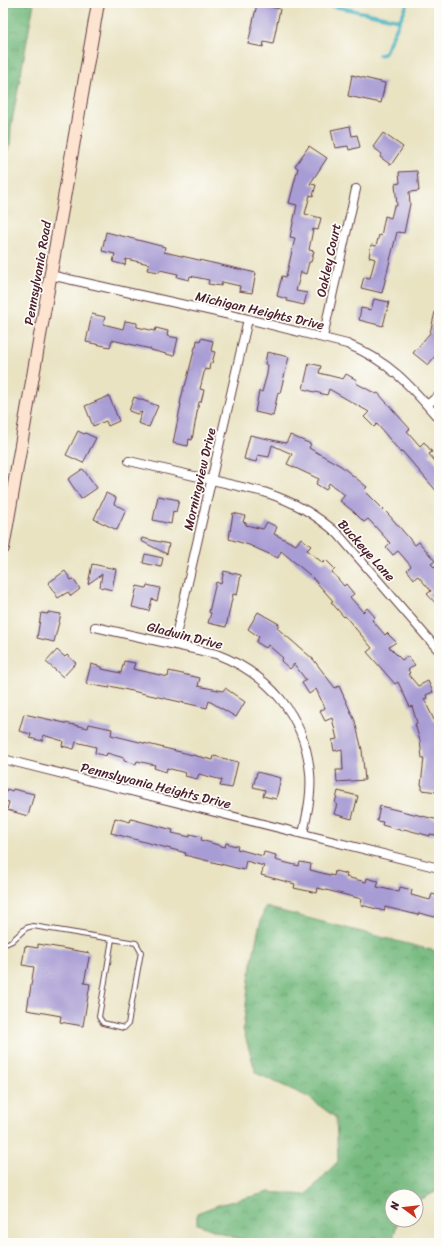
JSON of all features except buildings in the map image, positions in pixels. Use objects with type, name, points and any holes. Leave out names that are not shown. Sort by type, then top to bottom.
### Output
[{"type":"street","name":"Pennsylvania Road","points":[[3,548],[98,3]]},
{"type":"street","name":"Oakley Court","points":[[323,337],[356,189]]},
{"type":"street","name":"Michigan Heights Drive","points":[[50,275],[248,319],[347,344],[362,350],[377,359],[400,376],[439,419]]},
{"type":"street","name":"Morningview Drive","points":[[174,644],[248,319]]},
{"type":"street","points":[[427,405],[439,395]]},
{"type":"street","name":"Buckeye Lane","points":[[129,461],[243,486],[275,496],[308,511],[321,519],[338,534],[439,651]]},
{"type":"street","name":"Gladwin Drive","points":[[95,627],[216,654],[238,663],[269,685],[286,704],[295,719],[307,753],[310,773],[309,805],[303,834]]},
{"type":"street","name":"Pennslyvania Heights Drive","points":[[3,759],[439,868]]},
{"type":"lane","points":[[3,945],[12,941],[26,928],[32,926],[112,939],[136,943],[141,952],[128,1024],[124,1028],[103,1023],[99,1017],[112,939]]},
{"type":"green space","points":[[3,3],[34,3],[11,127],[10,145],[4,160],[3,159]]},
{"type":"green space","points":[[265,907],[439,952],[439,1190],[424,1198],[424,1188],[384,1188],[384,1228],[396,1228],[392,1243],[264,1243],[235,1238],[197,1224],[197,1213],[218,1205],[269,1192],[306,1195],[338,1161],[336,1118],[308,1097],[256,1073],[243,1029],[250,971],[259,927]]},
{"type":"waterway","points":[[318,3],[399,20]]},
{"type":"waterway","points":[[379,55],[384,54],[408,3]]}]
